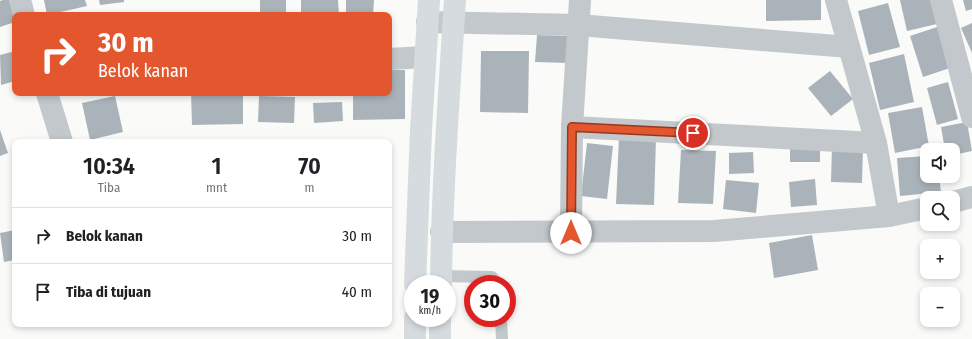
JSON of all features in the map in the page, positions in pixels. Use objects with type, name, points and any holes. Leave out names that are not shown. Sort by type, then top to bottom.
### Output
[{"type":"main road","points":[[416,275],[416,229],[429,0]]},
{"type":"main road","points":[[441,275],[441,232],[455,0]]},
{"type":"main road","points":[[415,327],[415,339]]},
{"type":"main road","points":[[440,327],[440,339]]},
{"type":"street","points":[[20,0],[23,12]]},
{"type":"street","points":[[571,233],[572,127],[580,0]]},
{"type":"street","points":[[941,0],[972,117]]},
{"type":"street","points":[[840,1],[849,47],[876,143],[890,216]]},
{"type":"street","points":[[427,22],[578,25],[849,47]]},
{"type":"street","points":[[392,59],[425,58]]},
{"type":"street","points":[[48,96],[61,139]]},
{"type":"street","points":[[572,127],[876,143]]},
{"type":"street","points":[[960,200],[972,197]]},
{"type":"street","points":[[441,232],[571,233],[714,231],[890,216],[920,210]]},
{"type":"lane","points":[[501,327],[502,339]]},
{"type":"building","points":[[12,0],[14,12],[12,12],[12,23],[0,27],[0,1]]},
{"type":"building","points":[[44,0],[85,0],[87,6],[60,12],[46,12]]},
{"type":"building","points":[[99,0],[124,0],[124,2],[100,5]]},
{"type":"building","points":[[260,0],[286,0],[286,12],[260,12]]},
{"type":"building","points":[[301,0],[338,0],[339,12],[301,12]]},
{"type":"building","points":[[346,0],[374,0],[373,12],[346,12]]},
{"type":"building","points":[[766,0],[821,0],[821,20],[766,21]]},
{"type":"building","points":[[900,0],[931,0],[937,24],[907,31]]},
{"type":"building","points":[[963,0],[972,0],[972,9],[966,11]]},
{"type":"building","points":[[888,3],[900,47],[869,55],[858,11]]},
{"type":"building","points":[[972,23],[972,53],[961,28]]},
{"type":"building","points":[[937,27],[950,68],[923,77],[910,36]]},
{"type":"building","points":[[537,35],[569,36],[568,63],[535,62]]},
{"type":"building","points":[[481,51],[529,51],[528,113],[480,112]]},
{"type":"building","points":[[12,52],[12,82],[1,85],[0,55]]},
{"type":"building","points":[[904,54],[914,102],[880,110],[869,63]]},
{"type":"building","points":[[392,70],[405,70],[405,119],[353,120],[353,96],[392,96]]},
{"type":"building","points":[[830,71],[853,99],[831,116],[808,88]]},
{"type":"building","points":[[948,82],[958,119],[937,125],[927,88]]},
{"type":"building","points":[[115,96],[123,132],[90,139],[82,103]]},
{"type":"building","points":[[191,96],[243,96],[243,124],[192,125]]},
{"type":"building","points":[[259,96],[295,97],[294,123],[258,122]]},
{"type":"building","points":[[342,102],[343,121],[314,123],[313,103]]},
{"type":"building","points":[[922,107],[928,143],[920,143],[920,148],[895,153],[888,113]]},
{"type":"building","points":[[967,122],[972,151],[960,154],[960,143],[944,143],[941,127]]},
{"type":"building","points":[[0,130],[8,153],[0,156]]},
{"type":"building","points":[[619,137],[656,138],[654,205],[616,204]]},
{"type":"building","points":[[587,143],[613,146],[607,199],[581,196]]},
{"type":"building","points":[[790,145],[820,145],[820,162],[790,162]]},
{"type":"building","points":[[832,146],[863,147],[862,183],[831,182]]},
{"type":"building","points":[[681,150],[716,151],[713,204],[678,203]]},
{"type":"building","points":[[753,152],[754,173],[729,174],[729,153]]},
{"type":"building","points":[[920,156],[920,183],[940,183],[941,191],[920,191],[920,194],[900,196],[897,158]]},
{"type":"building","points":[[815,179],[817,205],[791,207],[789,182]]},
{"type":"building","points":[[726,180],[759,183],[756,213],[723,209]]},
{"type":"building","points":[[12,231],[12,261],[4,262],[0,233]]},
{"type":"building","points":[[812,235],[818,270],[774,278],[769,243]]},
{"type":"route","points":[[571,233],[572,127],[693,133]]}]
